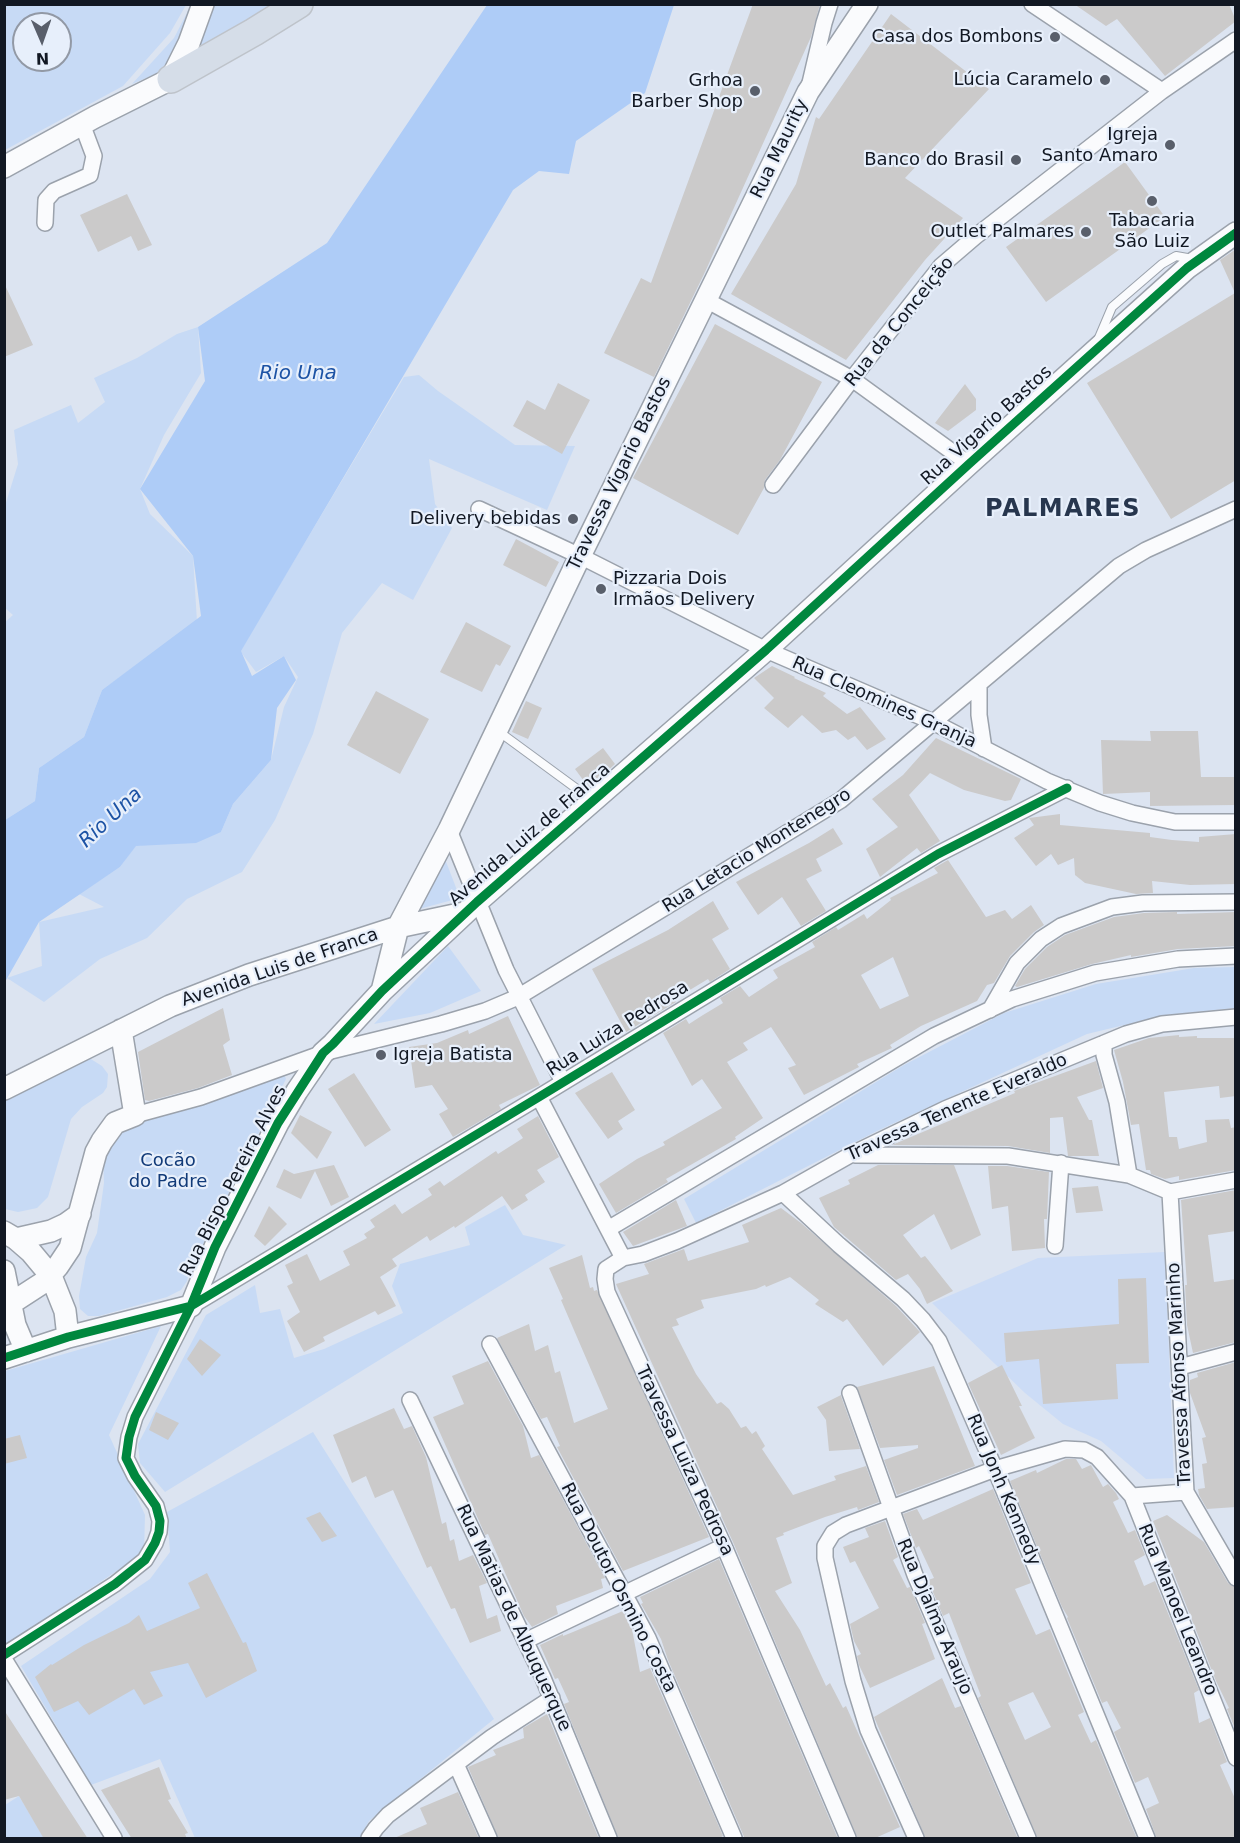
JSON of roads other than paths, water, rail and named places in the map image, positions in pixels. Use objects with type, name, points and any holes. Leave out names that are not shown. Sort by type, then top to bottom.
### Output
[{"type":"highway","points":[[171,79],[299,4]]},
{"type":"main road","points":[[4,166],[171,79],[189,43],[203,4]]},
{"type":"main road","name":"Rua Maurity","points":[[706,300],[808,92],[867,4]]},
{"type":"main road","name":"Rua Vigario Bastos","points":[[766,651],[1093,352],[1198,260],[1236,233]]},
{"type":"main road","name":"Travessa Vigario Bastos","points":[[382,991],[398,927],[449,830],[706,300]]},
{"type":"main road","name":"Avenida Luiz de Franca","points":[[323,1053],[382,991],[471,908],[766,651]]},
{"type":"main road","name":"Avenida Luis de Franca","points":[[4,1089],[170,1006],[249,975],[398,927],[471,908]]},
{"type":"main road","points":[[7,1305],[51,1276],[70,1248],[96,1152],[115,1123],[135,1115],[121,1030]]},
{"type":"main road","name":"Rua Bispo Pereira Alves","points":[[190,1306],[215,1246],[278,1123],[323,1053]]},
{"type":"main road","points":[[10,1235],[51,1231],[80,1215]]},
{"type":"main road","points":[[10,1235],[38,1259],[51,1276],[65,1311],[68,1337]]},
{"type":"main road","points":[[4,1271],[7,1305],[26,1351]]},
{"type":"main road","points":[[4,1358],[68,1337],[190,1306]]},
{"type":"street","points":[[808,92],[830,4]]},
{"type":"street","points":[[1032,4],[1162,90]]},
{"type":"street","name":"Rua da Conceição","points":[[773,485],[852,379],[941,266],[1162,90],[1236,40]]},
{"type":"street","points":[[45,223],[46,200],[54,191],[90,175],[94,156],[82,124]]},
{"type":"street","points":[[706,300],[852,379],[969,464]]},
{"type":"street","name":"Rua Cleomines Granja","points":[[479,509],[580,556],[766,651],[933,722],[1047,781],[1100,803],[1132,813],[1175,822],[1216,824],[1236,822]]},
{"type":"street","name":"Rua Letacio Montenegro","points":[[323,1053],[441,1024],[485,1011],[518,997],[841,800],[1119,566],[1155,545],[1236,509]]},
{"type":"street","points":[[979,685],[979,715],[984,749]]},
{"type":"street","name":"Rua Luiza Pedrosa","points":[[190,1306],[938,854],[1067,789]]},
{"type":"street","points":[[449,830],[471,908],[563,1082]]},
{"type":"street","points":[[990,1010],[1017,963],[1041,939],[1076,919],[1112,907],[1133,904],[1236,902]]},
{"type":"street","points":[[608,1229],[934,1036],[1012,999],[1095,973],[1178,959],[1236,956]]},
{"type":"street","name":"Travessa Tenente Everaldo","points":[[623,1258],[643,1254],[677,1241],[783,1193],[852,1155],[945,1109],[1126,1034],[1162,1024],[1236,1017]]},
{"type":"street","points":[[1104,1043],[1104,1055],[1117,1102],[1129,1175]]},
{"type":"street","points":[[135,1115],[201,1097],[323,1053]]},
{"type":"street","points":[[539,1097],[623,1258]]},
{"type":"street","points":[[852,1155],[1008,1155],[1129,1175],[1170,1192],[1236,1180]]},
{"type":"street","points":[[1055,1246],[1061,1163]]},
{"type":"street","name":"Travessa Afonso Marinho","points":[[1170,1192],[1180,1367],[1182,1455],[1186,1492],[1236,1578]]},
{"type":"street","name":"Rua Jonh Kennedy","points":[[783,1193],[923,1320],[939,1341],[995,1469],[1147,1839]]},
{"type":"street","name":"Travessa Luiza Pedrosa","points":[[623,1258],[606,1269],[607,1292],[724,1546],[848,1839]]},
{"type":"street","name":"Rua Bispo Pereira Alves","points":[[4,1655],[116,1584],[145,1560],[155,1544],[160,1521],[156,1506],[135,1476],[126,1458],[129,1437],[135,1417],[190,1306]]},
{"type":"street","name":"Rua Doutor Osmino Costa","points":[[490,1344],[624,1592],[660,1667],[734,1839]]},
{"type":"street","points":[[1180,1367],[1236,1352]]},
{"type":"street","name":"Rua Djalma Araujo","points":[[850,1393],[915,1575],[1028,1839]]},
{"type":"street","name":"Rua Matias de Albuquerque","points":[[410,1400],[552,1698],[609,1839]]},
{"type":"street","points":[[916,1839],[860,1707],[825,1558],[825,1546],[833,1533],[846,1525],[995,1469],[1065,1449],[1084,1450],[1097,1457],[1132,1496],[1186,1492]]},
{"type":"street","name":"Rua Manoel Leandro","points":[[1132,1496],[1236,1758]]},
{"type":"street","points":[[525,1641],[724,1546]]},
{"type":"street","points":[[4,1659],[114,1839]]},
{"type":"street","points":[[369,1839],[376,1827],[388,1815],[492,1737],[552,1698]]},
{"type":"street","points":[[456,1764],[489,1839]]},
{"type":"lane","points":[[497,730],[593,801]]},
{"type":"water","name":"Rio Una","points":[[487,5],[674,5],[645,93],[576,141],[569,174],[539,171],[513,190],[241,651],[252,676],[284,656],[296,680],[277,708],[271,760],[233,804],[221,832],[196,843],[136,846],[120,867],[39,922],[5,982],[5,820],[35,801],[39,768],[84,737],[102,690],[201,616],[193,556],[140,489],[205,381],[198,327],[327,243]]},
{"type":"place","name":"Casa dos Bombons","points":[[1055,37]]},
{"type":"place","name":"Lúcia Caramelo","points":[[1105,80]]},
{"type":"place","name":"Grhoa Barber Shop","points":[[755,91]]},
{"type":"place","name":"Igreja Santo Amaro","points":[[1170,145]]},
{"type":"place","name":"Banco do Brasil","points":[[1016,160]]},
{"type":"place","name":"Tabacaria São Luiz","points":[[1152,201]]},
{"type":"place","name":"Outlet Palmares","points":[[1086,232]]},
{"type":"place","name":"Delivery bebidas","points":[[573,519]]},
{"type":"place","name":"Pizzaria Dois Irmãos Delivery","points":[[601,589]]},
{"type":"place","name":"Igreja Batista","points":[[381,1055]]},
{"type":"district","name":"PALMARES","points":[[1063,510]]},
{"type":"park label","name":"Cocão do Padre","points":[[168,1171]]}]
